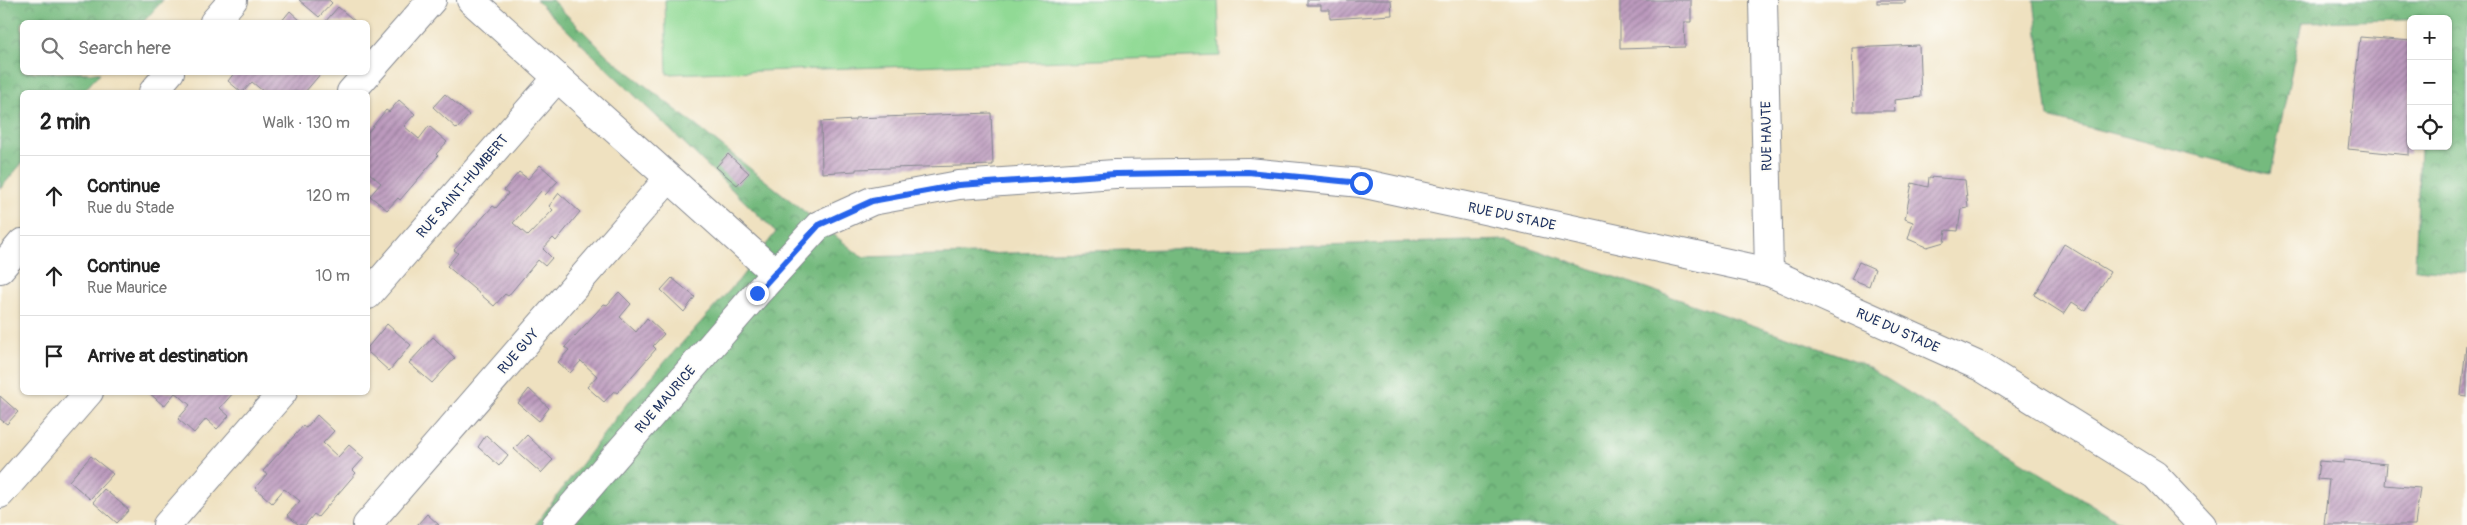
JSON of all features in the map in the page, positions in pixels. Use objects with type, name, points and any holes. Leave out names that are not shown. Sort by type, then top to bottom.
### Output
[{"type":"street","points":[[216,20],[233,0]]},
{"type":"street","points":[[370,70],[432,0]]},
{"type":"street","points":[[472,0],[775,273]]},
{"type":"street","name":"RUE HAUTE","points":[[1763,0],[1769,272]]},
{"type":"street","points":[[155,90],[167,75]]},
{"type":"street","points":[[353,90],[366,75]]},
{"type":"street","name":"RUE SAINT-HUMBERT","points":[[370,293],[557,78]]},
{"type":"street","name":"RUE DU STADE","points":[[775,273],[819,225],[872,201],[959,185],[1115,174],[1248,172],[1361,183],[1769,272],[1981,367],[2155,475],[2202,525]]},
{"type":"street","name":"RUE GUY","points":[[367,525],[669,178]]},
{"type":"street","points":[[0,269],[20,245]]},
{"type":"street","name":"RUE MAURICE","points":[[556,525],[775,273]]},
{"type":"street","points":[[0,494],[86,395]]},
{"type":"street","points":[[168,525],[280,395]]},
{"type":"green space","points":[[0,0],[163,0],[145,20],[20,20],[20,75],[98,75],[85,90],[20,90],[20,165],[0,189]]},
{"type":"green space","points":[[536,0],[552,0],[609,57],[862,257],[1508,240],[1859,362],[2125,525],[535,525],[625,406],[739,280],[776,232]]},
{"type":"green space","points":[[665,0],[1218,0],[1220,56],[667,74]]},
{"type":"green space","points":[[2034,0],[2467,0],[2467,273],[2415,269],[2420,150],[2452,150],[2452,15],[2407,15],[2407,20],[2302,22],[2270,174],[2048,117]]},
{"type":"building","points":[[299,0],[329,0],[332,3],[319,17]]},
{"type":"building","points":[[1307,0],[1391,0],[1392,15],[1330,19],[1330,10],[1321,10],[1321,5],[1307,5]]},
{"type":"building","points":[[1620,0],[1691,0],[1691,22],[1684,22],[1685,47],[1620,49]]},
{"type":"building","points":[[1877,0],[1905,0],[1905,3],[1877,3]]},
{"type":"building","points":[[338,7],[354,20],[327,20]]},
{"type":"building","points":[[290,11],[300,20],[283,20]]},
{"type":"building","points":[[2360,37],[2407,41],[2407,150],[2409,150],[2409,155],[2348,149]]},
{"type":"building","points":[[1919,45],[1921,97],[1894,100],[1895,111],[1854,111],[1852,48]]},
{"type":"building","points":[[233,75],[319,75],[307,90],[262,90],[252,82],[245,90],[239,90],[228,81]]},
{"type":"building","points":[[445,94],[469,115],[457,129],[433,107]]},
{"type":"building","points":[[399,100],[415,114],[404,126],[419,139],[429,126],[447,142],[436,154],[438,156],[400,200],[398,198],[387,210],[370,196],[381,183],[370,174],[370,130],[386,110],[389,112]]},
{"type":"building","points":[[991,113],[993,165],[856,169],[856,171],[822,173],[821,122],[855,120],[855,118]]},
{"type":"building","points":[[728,154],[749,173],[737,185],[716,167]]},
{"type":"building","points":[[540,165],[558,181],[545,195],[541,191],[513,223],[528,236],[553,210],[549,206],[559,193],[580,212],[556,241],[553,238],[543,249],[552,258],[545,266],[538,260],[508,296],[505,294],[494,306],[447,266],[458,253],[454,250],[493,206],[496,208],[507,195],[508,193],[504,190],[519,172],[528,179]]},
{"type":"building","points":[[1929,177],[1965,180],[1968,208],[1961,209],[1958,231],[1946,230],[1944,242],[1927,247],[1908,239],[1913,222],[1905,219],[1912,183],[1928,187]]},
{"type":"building","points":[[2064,244],[2110,272],[2086,311],[2072,302],[2064,314],[2034,295]]},
{"type":"building","points":[[1859,262],[1875,269],[1869,286],[1851,279]]},
{"type":"building","points":[[672,278],[695,297],[684,312],[661,290]]},
{"type":"building","points":[[619,292],[631,304],[620,317],[636,332],[647,318],[664,334],[653,346],[656,349],[617,393],[614,391],[604,402],[587,387],[597,376],[581,361],[570,373],[558,362],[569,350],[565,347],[604,304],[607,305]]},
{"type":"building","points":[[387,324],[411,345],[389,371],[370,354],[370,345]]},
{"type":"building","points":[[433,337],[455,358],[432,383],[409,363]]},
{"type":"building","points":[[2467,345],[2467,397],[2461,396]]},
{"type":"building","points":[[529,389],[549,408],[539,421],[518,403]]},
{"type":"building","points":[[151,395],[173,395],[164,406]]},
{"type":"building","points":[[178,395],[231,395],[220,408],[229,416],[217,429],[206,419],[194,433],[178,419],[190,405]]},
{"type":"building","points":[[0,396],[18,412],[7,424],[0,419]]},
{"type":"building","points":[[317,415],[334,431],[323,443],[338,457],[349,445],[364,458],[353,470],[356,473],[318,517],[314,514],[305,525],[299,525],[287,515],[300,501],[284,489],[272,503],[255,488],[267,474],[263,471],[303,426],[306,428]]},
{"type":"building","points":[[486,435],[508,455],[499,466],[478,447]]},
{"type":"building","points":[[527,435],[553,460],[541,473],[514,449]]},
{"type":"building","points":[[91,456],[113,474],[90,499],[69,481]]},
{"type":"building","points":[[2344,460],[2387,464],[2385,485],[2420,488],[2415,525],[2324,525],[2329,480],[2317,479],[2319,461],[2344,463]]},
{"type":"building","points":[[104,489],[129,510],[117,523],[93,502]]},
{"type":"building","points":[[427,514],[439,525],[417,525]]},
{"type":"route","points":[[757,293],[819,225],[872,201],[959,185],[1115,174],[1248,172],[1361,183]]}]
